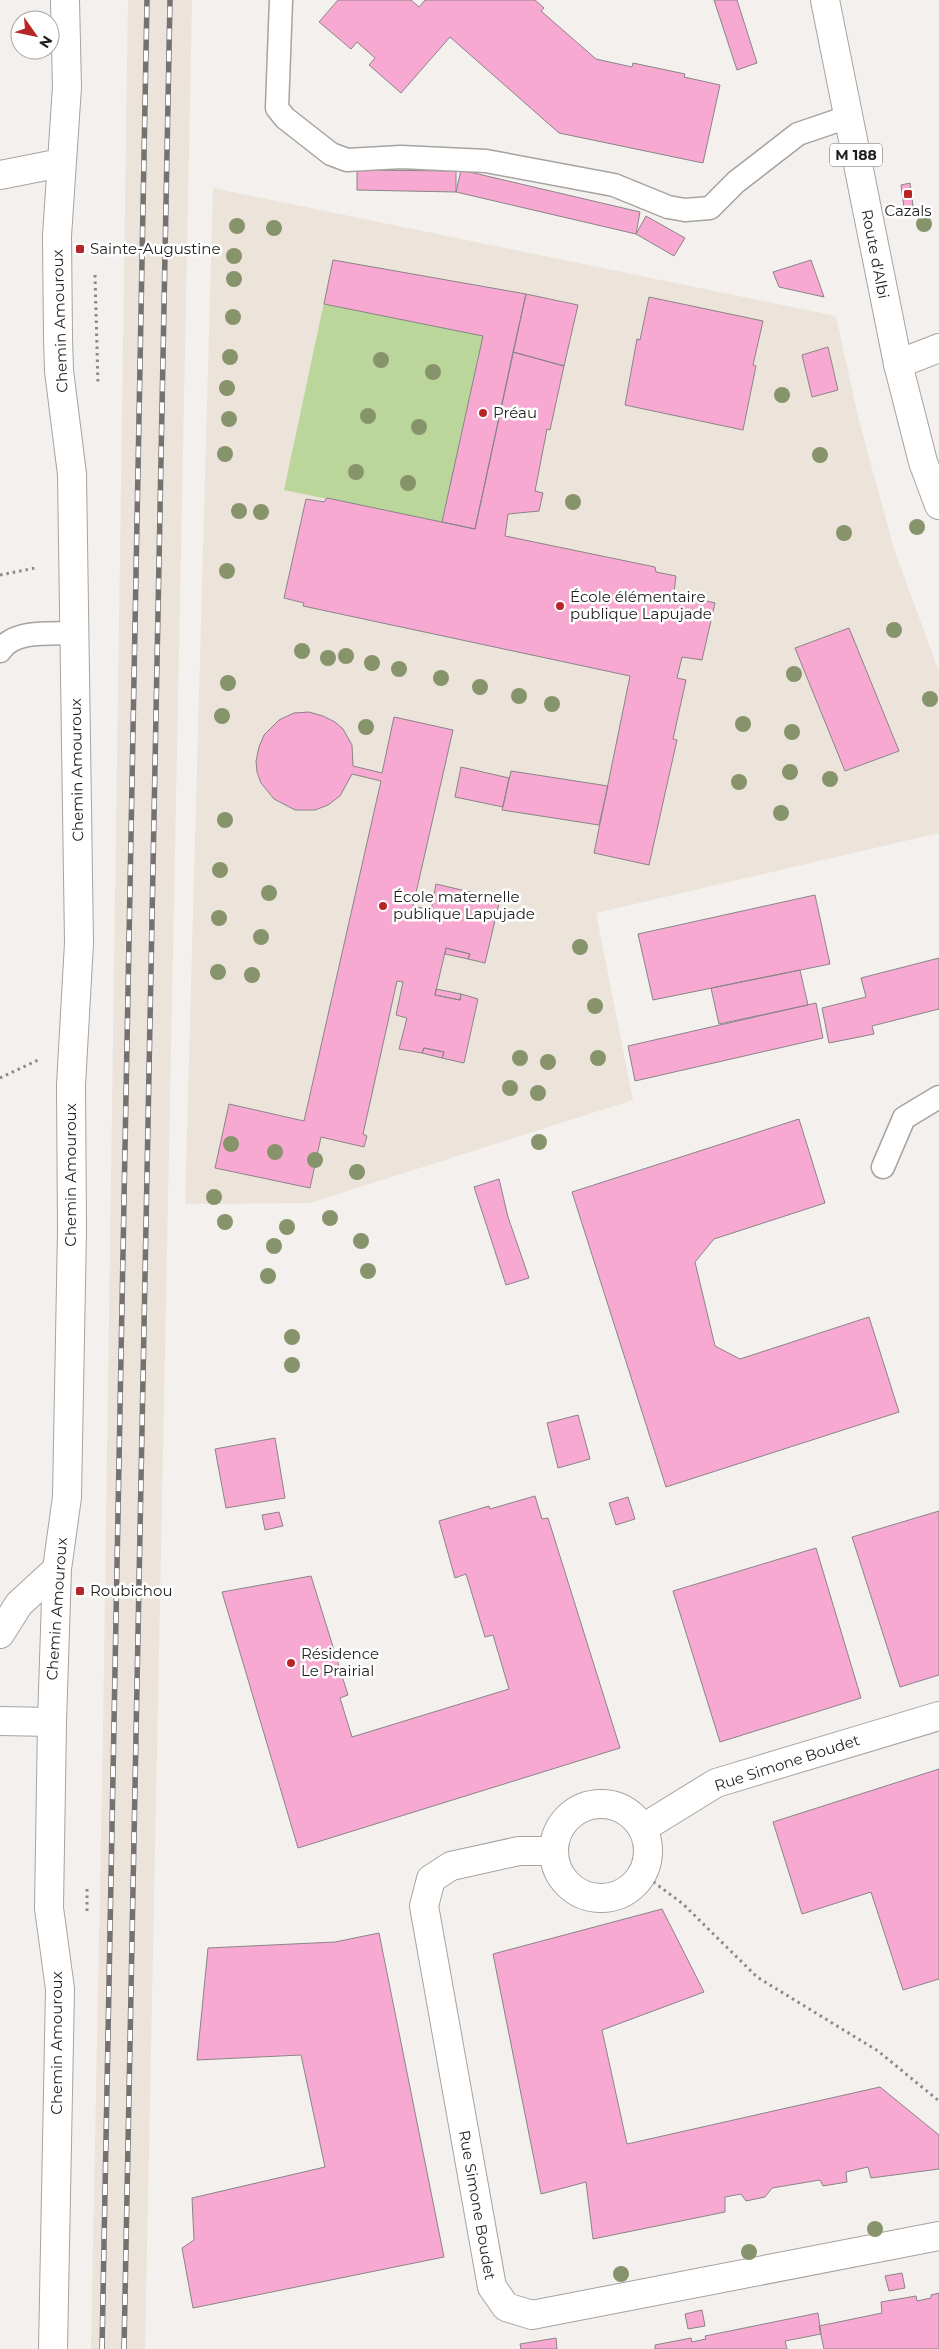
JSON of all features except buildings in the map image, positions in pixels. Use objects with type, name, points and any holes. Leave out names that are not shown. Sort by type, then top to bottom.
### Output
[{"type":"street","name":"Chemin Amouroux","points":[[53,2349],[60,1989],[49,1908],[52,1722],[57,1569],[67,1497],[72,1260],[71,1086],[79,943],[72,474],[68,427],[59,371],[56,236],[67,87],[65,0]]},
{"type":"street","name":"Route d'Albi","points":[[825,0],[898,364],[923,462],[939,505]]},
{"type":"street","points":[[0,175],[61,163]]},
{"type":"street","points":[[898,364],[939,348]]},
{"type":"street","points":[[0,1634],[19,1604],[57,1569]]},
{"type":"street","name":"Rue Simone Boudet","points":[[643,1828],[716,1783],[939,1716]]},
{"type":"street","points":[[0,1721],[52,1722]]},
{"type":"street","points":[[605,1803],[620,1807],[633,1816],[643,1828],[648,1843],[648,1859],[643,1874],[633,1886],[620,1895],[605,1899],[589,1898],[574,1891],[563,1881],[556,1867],[553,1851],[556,1836],[563,1822],[574,1811],[589,1805],[605,1803]]},
{"type":"street","name":"Rue Simone Boudet","points":[[553,1851],[519,1851],[451,1866],[431,1879],[424,1906],[492,2287],[506,2307],[532,2315],[939,2236]]},
{"type":"lane","points":[[281,0],[277,108],[285,118],[331,154],[347,160],[401,157],[486,161],[614,185],[668,207],[710,208],[736,182],[798,134],[848,117]]},
{"type":"lane","points":[[0,651],[4,645],[24,636],[75,632]]},
{"type":"lane","points":[[883,1168],[904,1118],[939,1097]]},
{"type":"path","points":[[0,575],[35,568]]},
{"type":"path","points":[[0,1078],[40,1059]]},
{"type":"path","points":[[643,1874],[683,1904],[757,1977],[878,2051],[939,2101]]},
{"type":"shaded area","points":[[128,0],[192,0],[145,2349],[91,2349],[103,1734]]},
{"type":"shaded area","points":[[213,188],[836,316],[858,417],[894,549],[939,672],[939,833],[596,913],[633,1100],[310,1203],[185,1204]]},
{"type":"green space","points":[[333,260],[526,294],[475,529],[284,490]]},
{"type":"railway","points":[[102,2349],[147,0]]},
{"type":"railway","points":[[124,2349],[170,0]]},
{"type":"place","name":"Cazals","points":[[908,194]]},
{"type":"place","name":"Sainte-Augustine","points":[[80,249]]},
{"type":"place","name":"Préau","points":[[483,413]]},
{"type":"place","name":"École élémentaire publique Lapujade","points":[[560,606]]},
{"type":"place","name":"École maternelle publique Lapujade","points":[[383,906]]},
{"type":"place","name":"Roubichou","points":[[80,1591]]},
{"type":"place","name":"Résidence Le Prairial","points":[[291,1663]]}]
